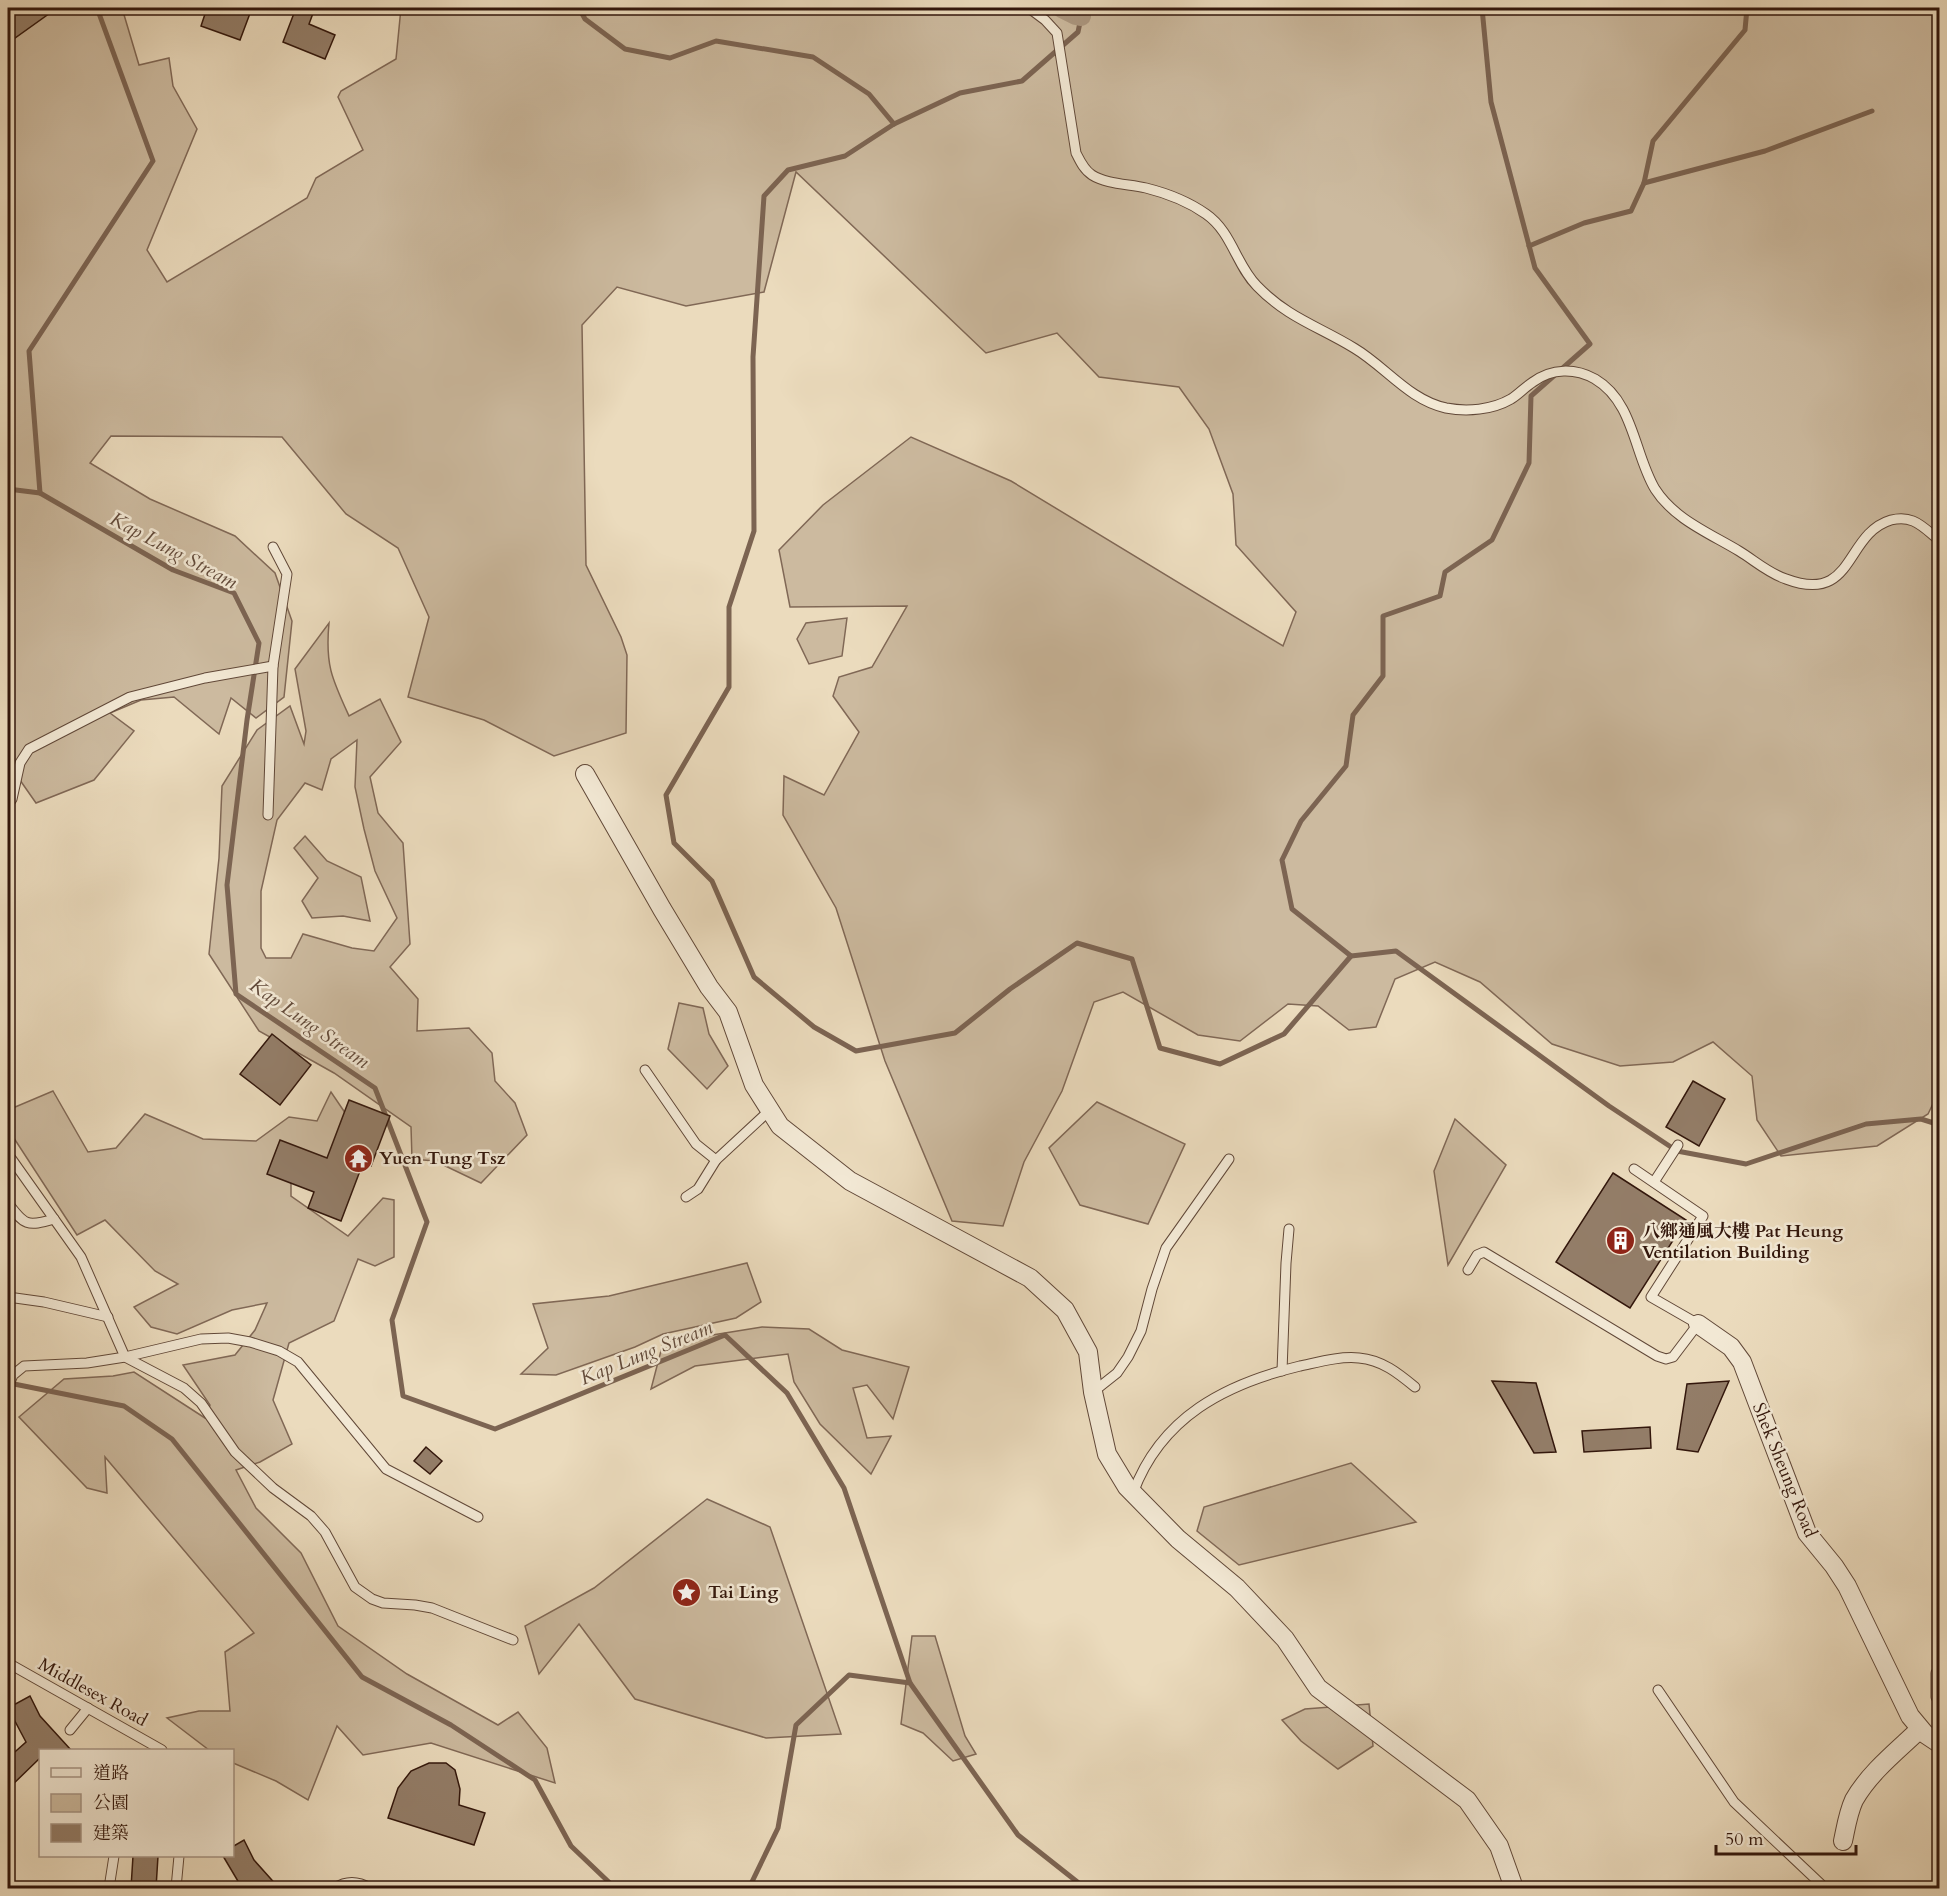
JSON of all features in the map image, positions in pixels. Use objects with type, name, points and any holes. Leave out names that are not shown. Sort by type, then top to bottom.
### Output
[{"type":"street","points":[[585,774],[709,987],[728,1012],[754,1084],[780,1126],[850,1181],[1030,1278],[1065,1310],[1088,1352],[1093,1392],[1107,1454],[1133,1493],[1178,1539],[1237,1588],[1285,1639],[1318,1688],[1467,1800],[1499,1846],[1514,1888]]},
{"type":"street","name":"Shek Sheung Road","points":[[1698,1324],[1731,1347],[1742,1362],[1807,1533],[1834,1566],[1846,1586],[1910,1716],[1920,1729],[1940,1744]]},
{"type":"street","points":[[1843,1841],[1854,1801],[1880,1767],[1920,1729]]},
{"type":"lane","points":[[1029,8],[1057,33],[1076,153],[1084,168],[1092,176],[1150,189],[1206,214],[1222,228],[1254,284],[1273,302],[1298,320],[1356,349],[1408,390],[1441,406],[1459,410],[1483,408],[1504,402],[1543,376],[1561,371],[1587,375],[1601,382],[1611,392],[1634,433],[1653,485],[1669,507],[1694,525],[1782,578],[1808,585],[1823,584],[1831,580],[1845,567],[1870,533],[1893,520],[1912,521],[1940,541]]},
{"type":"lane","points":[[268,815],[273,666],[287,574],[273,547]]},
{"type":"lane","points":[[8,805],[12,800],[20,763],[29,750],[130,697],[205,678],[273,666]]},
{"type":"lane","points":[[645,1070],[696,1144],[716,1160]]},
{"type":"lane","points":[[686,1197],[698,1189],[716,1160],[770,1110]]},
{"type":"lane","points":[[1654,1182],[1678,1145]]},
{"type":"lane","points":[[8,1154],[81,1257],[125,1357],[184,1388],[201,1403],[235,1452],[273,1488],[310,1516],[325,1532],[348,1575],[362,1593],[383,1603],[432,1608],[513,1640]]},
{"type":"lane","points":[[1093,1392],[1117,1373],[1128,1357],[1141,1331],[1166,1248],[1229,1159]]},
{"type":"lane","points":[[1468,1270],[1477,1256],[1484,1252],[1657,1356],[1666,1359],[1673,1357],[1698,1324],[1651,1297],[1703,1215],[1634,1169]]},
{"type":"lane","points":[[8,1203],[20,1220],[28,1224],[54,1219]]},
{"type":"lane","points":[[1282,1371],[1286,1263],[1290,1229]]},
{"type":"lane","points":[[8,1297],[44,1302],[108,1317]]},
{"type":"lane","points":[[8,1387],[13,1375],[24,1366],[87,1363],[210,1339],[228,1338],[279,1351],[298,1362],[386,1469],[478,1517]]},
{"type":"lane","points":[[1133,1493],[1141,1470],[1152,1452],[1174,1426],[1215,1396],[1262,1376],[1335,1359],[1359,1358],[1393,1369],[1415,1387]]},
{"type":"lane","name":"Middlesex Road","points":[[8,1663],[88,1708],[149,1747]]},
{"type":"lane","points":[[1936,1673],[1936,1697],[1940,1705]]},
{"type":"lane","points":[[1658,1690],[1734,1802],[1825,1888]]},
{"type":"lane","points":[[70,1730],[88,1708]]},
{"type":"lane","points":[[109,1888],[114,1857]]},
{"type":"lane","points":[[176,1888],[179,1857]]},
{"type":"lane","points":[[335,1888],[354,1882],[370,1888]]},
{"type":"green space","points":[[8,8],[122,8],[139,65],[169,58],[173,86],[197,129],[147,250],[167,282],[307,198],[316,178],[363,150],[338,97],[341,91],[396,59],[401,8],[1939,8],[1940,1089],[1928,1114],[1877,1146],[1781,1156],[1757,1120],[1752,1076],[1713,1042],[1673,1062],[1620,1066],[1552,1044],[1480,982],[1435,962],[1395,979],[1376,1027],[1349,1030],[1318,1006],[1288,1004],[1240,1041],[1198,1035],[1123,992],[1094,1002],[1062,1091],[1024,1162],[1003,1226],[952,1221],[885,1061],[836,908],[783,815],[784,776],[824,795],[859,732],[833,696],[839,677],[872,667],[907,606],[790,607],[779,550],[823,505],[911,437],[1011,481],[1283,646],[1296,612],[1236,545],[1233,494],[1209,429],[1179,387],[1099,377],[1057,333],[986,353],[796,172],[764,292],[686,306],[617,287],[582,325],[586,565],[621,637],[627,655],[626,733],[554,756],[484,720],[408,697],[429,617],[398,548],[346,514],[282,437],[111,436],[90,463],[150,499],[235,536],[275,573],[292,621],[284,697],[256,718],[231,698],[219,734],[174,697],[141,700],[110,713],[134,731],[94,780],[36,803],[8,763]]},
{"type":"green space","points":[[847,618],[842,656],[809,664],[797,639],[806,623]]},
{"type":"green space","points":[[329,623],[328,650],[331,671],[349,716],[380,699],[401,742],[370,777],[378,813],[403,843],[410,944],[390,967],[418,999],[417,1031],[469,1028],[492,1053],[495,1081],[515,1103],[527,1135],[481,1183],[435,1161],[412,1159],[411,1127],[334,1073],[259,1031],[209,954],[219,858],[222,786],[257,730],[290,706],[304,744],[306,731],[295,669]],"holes":[[[357,740],[355,787],[375,871],[397,918],[374,951],[352,948],[303,934],[291,958],[266,958],[261,948],[261,891],[277,820],[305,783],[322,790],[331,759]]]},
{"type":"green space","points":[[305,836],[327,861],[361,877],[370,921],[343,916],[312,918],[302,901],[318,878],[294,848]]},
{"type":"green space","points":[[679,1003],[703,1008],[709,1034],[728,1066],[707,1089],[668,1049]]},
{"type":"green space","points":[[53,1091],[88,1152],[116,1148],[145,1114],[203,1139],[256,1141],[289,1117],[317,1121],[331,1092],[354,1126],[334,1193],[291,1169],[291,1196],[348,1236],[383,1198],[394,1200],[394,1257],[375,1266],[358,1259],[334,1321],[289,1343],[273,1400],[292,1444],[260,1462],[236,1470],[256,1508],[301,1553],[338,1626],[407,1674],[498,1725],[518,1712],[547,1748],[555,1783],[431,1743],[363,1755],[337,1726],[308,1800],[276,1781],[234,1763],[234,1749],[208,1749],[167,1718],[199,1711],[230,1711],[225,1652],[254,1633],[105,1457],[107,1493],[87,1488],[19,1417],[64,1379],[113,1376],[134,1372],[205,1418],[210,1405],[183,1365],[235,1355],[255,1330],[267,1303],[232,1310],[177,1334],[151,1327],[134,1307],[178,1284],[155,1271],[105,1220],[77,1235],[8,1129],[8,1110]]},
{"type":"green space","points":[[1097,1102],[1185,1144],[1148,1224],[1080,1205],[1049,1148]]},
{"type":"green space","points":[[1455,1119],[1506,1165],[1448,1265],[1434,1171]]},
{"type":"green space","points":[[747,1263],[761,1302],[736,1318],[663,1334],[635,1347],[556,1375],[521,1374],[548,1348],[533,1304],[609,1296]]},
{"type":"green space","points":[[762,1327],[809,1329],[842,1350],[909,1367],[893,1419],[867,1385],[853,1388],[867,1438],[891,1436],[871,1474],[820,1424],[794,1382],[788,1354],[695,1366],[651,1389],[663,1343]]},
{"type":"green space","points":[[1351,1463],[1416,1522],[1239,1565],[1197,1531],[1204,1507]]},
{"type":"green space","points":[[707,1499],[770,1527],[841,1734],[766,1738],[635,1699],[579,1624],[539,1674],[525,1626],[594,1588]]},
{"type":"green space","points":[[912,1636],[935,1636],[965,1736],[976,1754],[953,1761],[923,1733],[901,1724]]},
{"type":"green space","points":[[1369,1704],[1373,1746],[1338,1769],[1301,1741],[1282,1720],[1305,1709]]},
{"type":"building","points":[[8,8],[57,8],[8,43]]},
{"type":"building","points":[[207,8],[252,8],[240,40],[201,26]]},
{"type":"building","points":[[296,8],[315,8],[309,24],[335,35],[325,59],[283,42]]},
{"type":"building","points":[[272,1034],[311,1065],[280,1105],[240,1074]]},
{"type":"building","points":[[1693,1081],[1725,1099],[1699,1146],[1666,1127]]},
{"type":"building","name":"Yuen Tung Tsz","points":[[349,1100],[390,1116],[371,1166],[363,1163],[341,1221],[308,1208],[314,1192],[267,1174],[280,1140],[327,1158]]},
{"type":"building","name":"八鄉通風大樓 Pat Heung Ventilation Building","points":[[1613,1173],[1686,1220],[1630,1308],[1556,1262]]},
{"type":"building","points":[[1492,1381],[1536,1383],[1556,1452],[1534,1453]]},
{"type":"building","points":[[1729,1381],[1698,1452],[1677,1449],[1687,1384]]},
{"type":"building","points":[[1650,1427],[1651,1448],[1584,1452],[1582,1431]]},
{"type":"building","points":[[426,1447],[442,1461],[430,1474],[414,1461]]},
{"type":"building","points":[[30,1696],[40,1716],[70,1749],[39,1749],[39,1759],[8,1789],[8,1758],[26,1742],[8,1708]]},
{"type":"building","points":[[429,1763],[446,1763],[455,1770],[460,1789],[459,1805],[485,1813],[474,1845],[388,1818],[398,1788],[411,1771]]},
{"type":"building","points":[[244,1840],[254,1860],[279,1888],[242,1888],[224,1857],[234,1857],[234,1846]]},
{"type":"building","points":[[133,1857],[158,1857],[156,1888],[131,1888]]},
{"type":"waterway","name":"Kap Lung Stream","points":[[97,8],[153,161],[29,351],[40,493],[173,570],[234,593],[259,643],[247,720],[227,885],[236,994],[375,1088],[427,1222],[392,1320],[403,1396],[495,1429],[725,1335],[787,1393],[844,1488],[910,1683]]},
{"type":"waterway","points":[[579,8],[585,19],[625,49],[670,58],[716,41],[813,57],[869,94],[894,124]]},
{"type":"waterway","points":[[1062,8],[1081,16]]},
{"type":"waterway","points":[[1083,8],[1078,32],[1022,81],[960,93],[894,124],[845,156],[788,170],[764,196],[753,357],[754,531],[729,607],[729,687],[666,795],[674,843],[712,881],[754,977],[814,1027],[856,1051],[955,1033],[1010,989],[1077,943],[1132,959],[1160,1048],[1220,1064],[1284,1034],[1351,956]]},
{"type":"waterway","points":[[1482,8],[1491,102],[1535,268],[1590,344],[1531,396],[1529,463],[1492,540],[1445,572],[1440,596],[1383,616],[1383,676],[1353,715],[1346,766],[1301,821],[1282,860],[1292,909],[1351,956],[1396,951],[1609,1106],[1677,1151],[1746,1164],[1866,1124],[1921,1119],[1940,1125]]},
{"type":"waterway","points":[[1529,246],[1584,223],[1631,211],[1644,183],[1653,141],[1745,30],[1747,8]]},
{"type":"waterway","points":[[1644,183],[1765,151],[1872,111]]},
{"type":"waterway","points":[[8,489],[40,493]]},
{"type":"waterway","points":[[9,1383],[124,1406],[172,1439],[362,1677],[451,1725],[535,1780],[571,1846],[615,1888]]},
{"type":"waterway","points":[[749,1888],[778,1828],[796,1725],[849,1675],[910,1683],[1018,1835],[1085,1888]]},
{"type":"place","name":"Yuen Tung Tsz","points":[[358,1158]]},
{"type":"place","name":"八鄉通風大樓 Pat Heung Ventilation Building","points":[[1621,1241]]},
{"type":"place","name":"Tai Ling","points":[[687,1592]]}]
